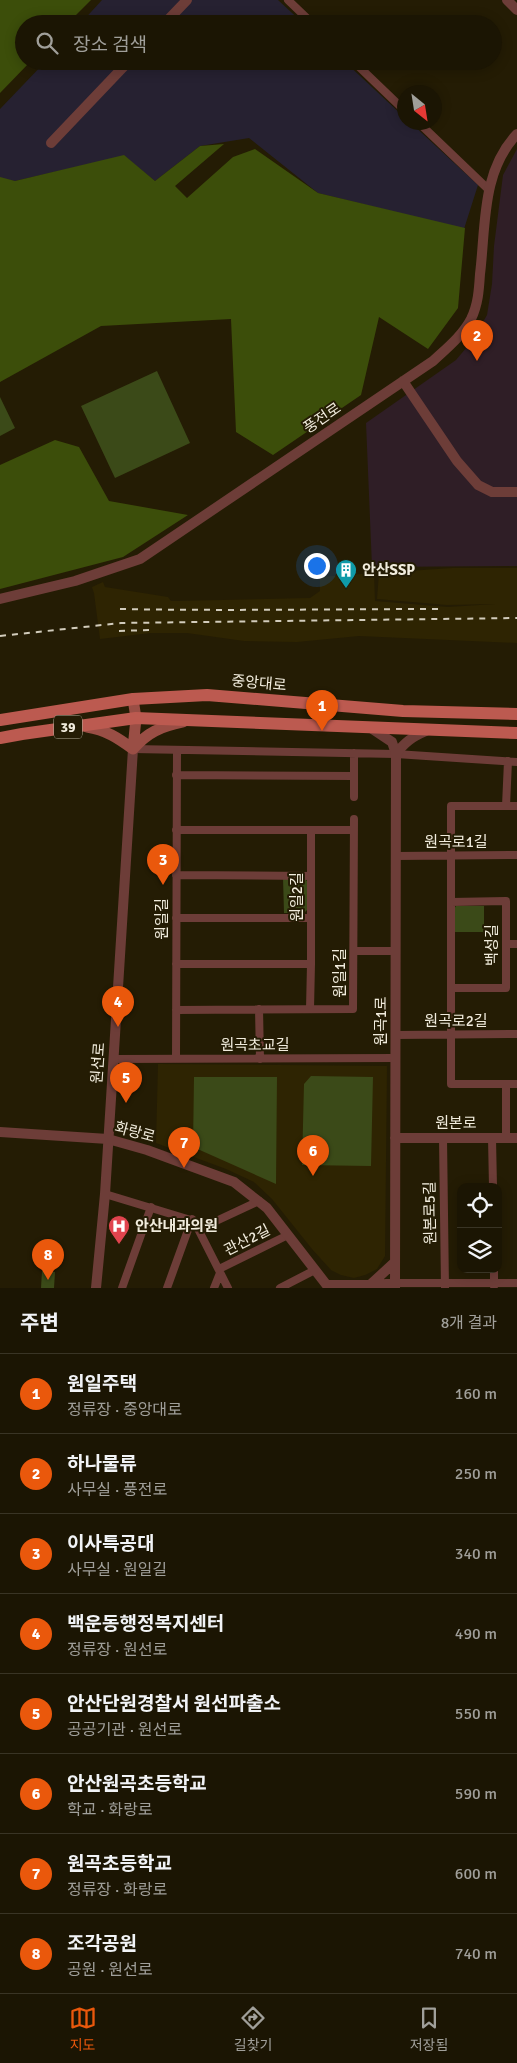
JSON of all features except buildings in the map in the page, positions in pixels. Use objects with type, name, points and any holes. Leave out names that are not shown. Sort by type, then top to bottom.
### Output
[{"type":"main road","name":"중앙대로","points":[[0,720],[133,699],[207,696],[403,711],[517,714]]},
{"type":"main road","points":[[133,699],[136,718],[133,749]]},
{"type":"main road","name":"39","points":[[0,738],[136,718],[517,733]]},
{"type":"main road","points":[[133,749],[142,739],[162,727],[194,719]]},
{"type":"main road","points":[[76,726],[99,729],[116,736],[133,749]]},
{"type":"street","points":[[173,15],[187,0]]},
{"type":"street","points":[[288,0],[304,15]]},
{"type":"street","points":[[506,0],[517,10]]},
{"type":"street","points":[[51,143],[120,70]]},
{"type":"street","points":[[362,70],[397,103]]},
{"type":"street","points":[[426,130],[488,189]]},
{"type":"street","name":"풍전로","points":[[0,600],[75,581],[140,559],[403,382],[433,361],[457,340],[471,319],[477,301],[488,189],[498,162],[517,134]]},
{"type":"street","points":[[403,382],[457,461],[478,485],[492,492],[517,492]]},
{"type":"street","points":[[371,728],[392,742],[396,754]]},
{"type":"street","points":[[396,754],[408,740],[426,730]]},
{"type":"street","points":[[133,749],[396,754],[517,762]]},
{"type":"street","name":"원선로","points":[[96,1288],[105,1194],[133,749]]},
{"type":"street","name":"원일길","points":[[176,750],[176,1059]]},
{"type":"street","points":[[354,754],[354,797]]},
{"type":"street","name":"원곡1로","points":[[395,1286],[396,754]]},
{"type":"street","points":[[506,806],[508,761]]},
{"type":"street","points":[[176,775],[354,776]]},
{"type":"street","points":[[517,806],[451,806],[451,1084],[517,1084]]},
{"type":"street","name":"원일1길","points":[[176,1010],[353,1009],[354,819]]},
{"type":"street","points":[[176,830],[354,830]]},
{"type":"street","name":"원일2길","points":[[310,1009],[311,830]]},
{"type":"street","name":"원곡로1길","points":[[396,856],[517,855]]},
{"type":"street","points":[[176,875],[311,876]]},
{"type":"street","name":"백성길","points":[[451,902],[506,901],[506,988],[451,988]]},
{"type":"street","points":[[176,918],[311,918]]},
{"type":"street","points":[[506,944],[517,944]]},
{"type":"street","points":[[354,951],[396,951]]},
{"type":"street","points":[[176,964],[311,964]]},
{"type":"street","points":[[258,1010],[260,1059]]},
{"type":"street","name":"원곡로2길","points":[[396,1035],[517,1034]]},
{"type":"street","name":"원곡초교길","points":[[114,1059],[396,1058]]},
{"type":"street","points":[[506,1084],[506,1138]]},
{"type":"street","name":"화랑로","points":[[0,1132],[108,1139],[147,1150],[234,1182],[259,1201],[328,1286]]},
{"type":"street","name":"원본로","points":[[396,1138],[517,1138]]},
{"type":"street","name":"원본로5길","points":[[443,1138],[445,1286]]},
{"type":"street","points":[[492,1138],[493,1183]]},
{"type":"street","points":[[105,1194],[192,1219],[167,1288]]},
{"type":"street","name":"관산2길","points":[[200,1229],[259,1201]]},
{"type":"street","points":[[122,1288],[151,1207]]},
{"type":"street","name":"관산2길","points":[[192,1219],[200,1229],[228,1288]]},
{"type":"street","name":"관산2길","points":[[220,1271],[288,1235]]},
{"type":"street","points":[[366,1287],[395,1262]]},
{"type":"street","points":[[280,1288],[315,1270]]},
{"type":"street","points":[[214,1288],[220,1271]]},
{"type":"street","points":[[494,1273],[494,1286]]},
{"type":"street","points":[[328,1286],[494,1286],[517,1283]]},
{"type":"shaded area","points":[[102,0],[278,0],[294,15],[88,15]]},
{"type":"shaded area","points":[[37,70],[354,70],[397,110],[397,130],[419,130],[478,185],[464,229],[318,193],[249,138],[200,146],[155,181],[124,156],[15,181],[0,178],[0,109]]},
{"type":"shaded area","points":[[517,149],[517,566],[372,567],[366,423],[456,360],[472,341],[487,315],[503,175]]},
{"type":"shaded area","points":[[452,568],[517,568],[517,643],[359,636],[297,642],[244,641],[187,633],[151,633],[100,639],[92,587],[103,582],[105,587],[168,597],[171,601],[310,598],[320,591],[320,577],[374,573],[375,601],[448,607],[495,604],[447,605],[377,599],[379,573]]},
{"type":"shaded area","points":[[158,1064],[387,1066],[385,1256],[377,1269],[354,1278],[331,1270],[272,1199],[254,1182],[226,1169],[156,1143]]},
{"type":"green space","points":[[0,0],[91,0],[76,15],[15,15],[15,70],[22,70],[0,93]]},
{"type":"green space","points":[[224,144],[175,186],[187,198],[233,157],[255,149],[318,193],[465,228],[458,308],[428,349],[379,317],[361,395],[273,455],[236,432],[231,319],[101,326],[0,382],[0,177],[15,181],[124,155],[155,181],[200,146]]},
{"type":"green space","points":[[157,371],[190,443],[115,478],[81,406]]},
{"type":"green space","points":[[0,397],[15,428],[0,436]]},
{"type":"green space","points":[[55,440],[79,447],[109,501],[188,515],[123,557],[0,589],[0,465]]},
{"type":"green space","points":[[283,878],[304,878],[307,881],[307,910],[304,913],[284,913]]},
{"type":"green space","points":[[456,906],[484,906],[484,932],[454,932],[454,909]]},
{"type":"green space","points":[[311,1076],[373,1077],[371,1166],[302,1165],[304,1084]]},
{"type":"green space","points":[[194,1077],[277,1077],[276,1184],[193,1147]]},
{"type":"green space","points":[[42,1271],[55,1272],[54,1288],[41,1288]]},
{"type":"railway","points":[[120,609],[444,609]]},
{"type":"railway","points":[[0,636],[121,623],[517,618]]},
{"type":"railway","points":[[119,631],[149,630]]},
{"type":"place","name":"하나물류","points":[[477,361]]},
{"type":"place","name":"안산SSP","points":[[346,589]]},
{"type":"place","name":"원일주택","points":[[322,731]]},
{"type":"place","name":"이사특공대","points":[[163,885]]},
{"type":"place","name":"백운동행정복지센터","points":[[118,1027]]},
{"type":"place","name":"안산단원경찰서 원선파출소","points":[[126,1103]]},
{"type":"place","name":"원곡초등학교","points":[[184,1168]]},
{"type":"place","name":"안산원곡초등학교","points":[[313,1176]]},
{"type":"place","name":"안산내과의원","points":[[119,1245]]},
{"type":"place","name":"조각공원","points":[[48,1280]]}]
